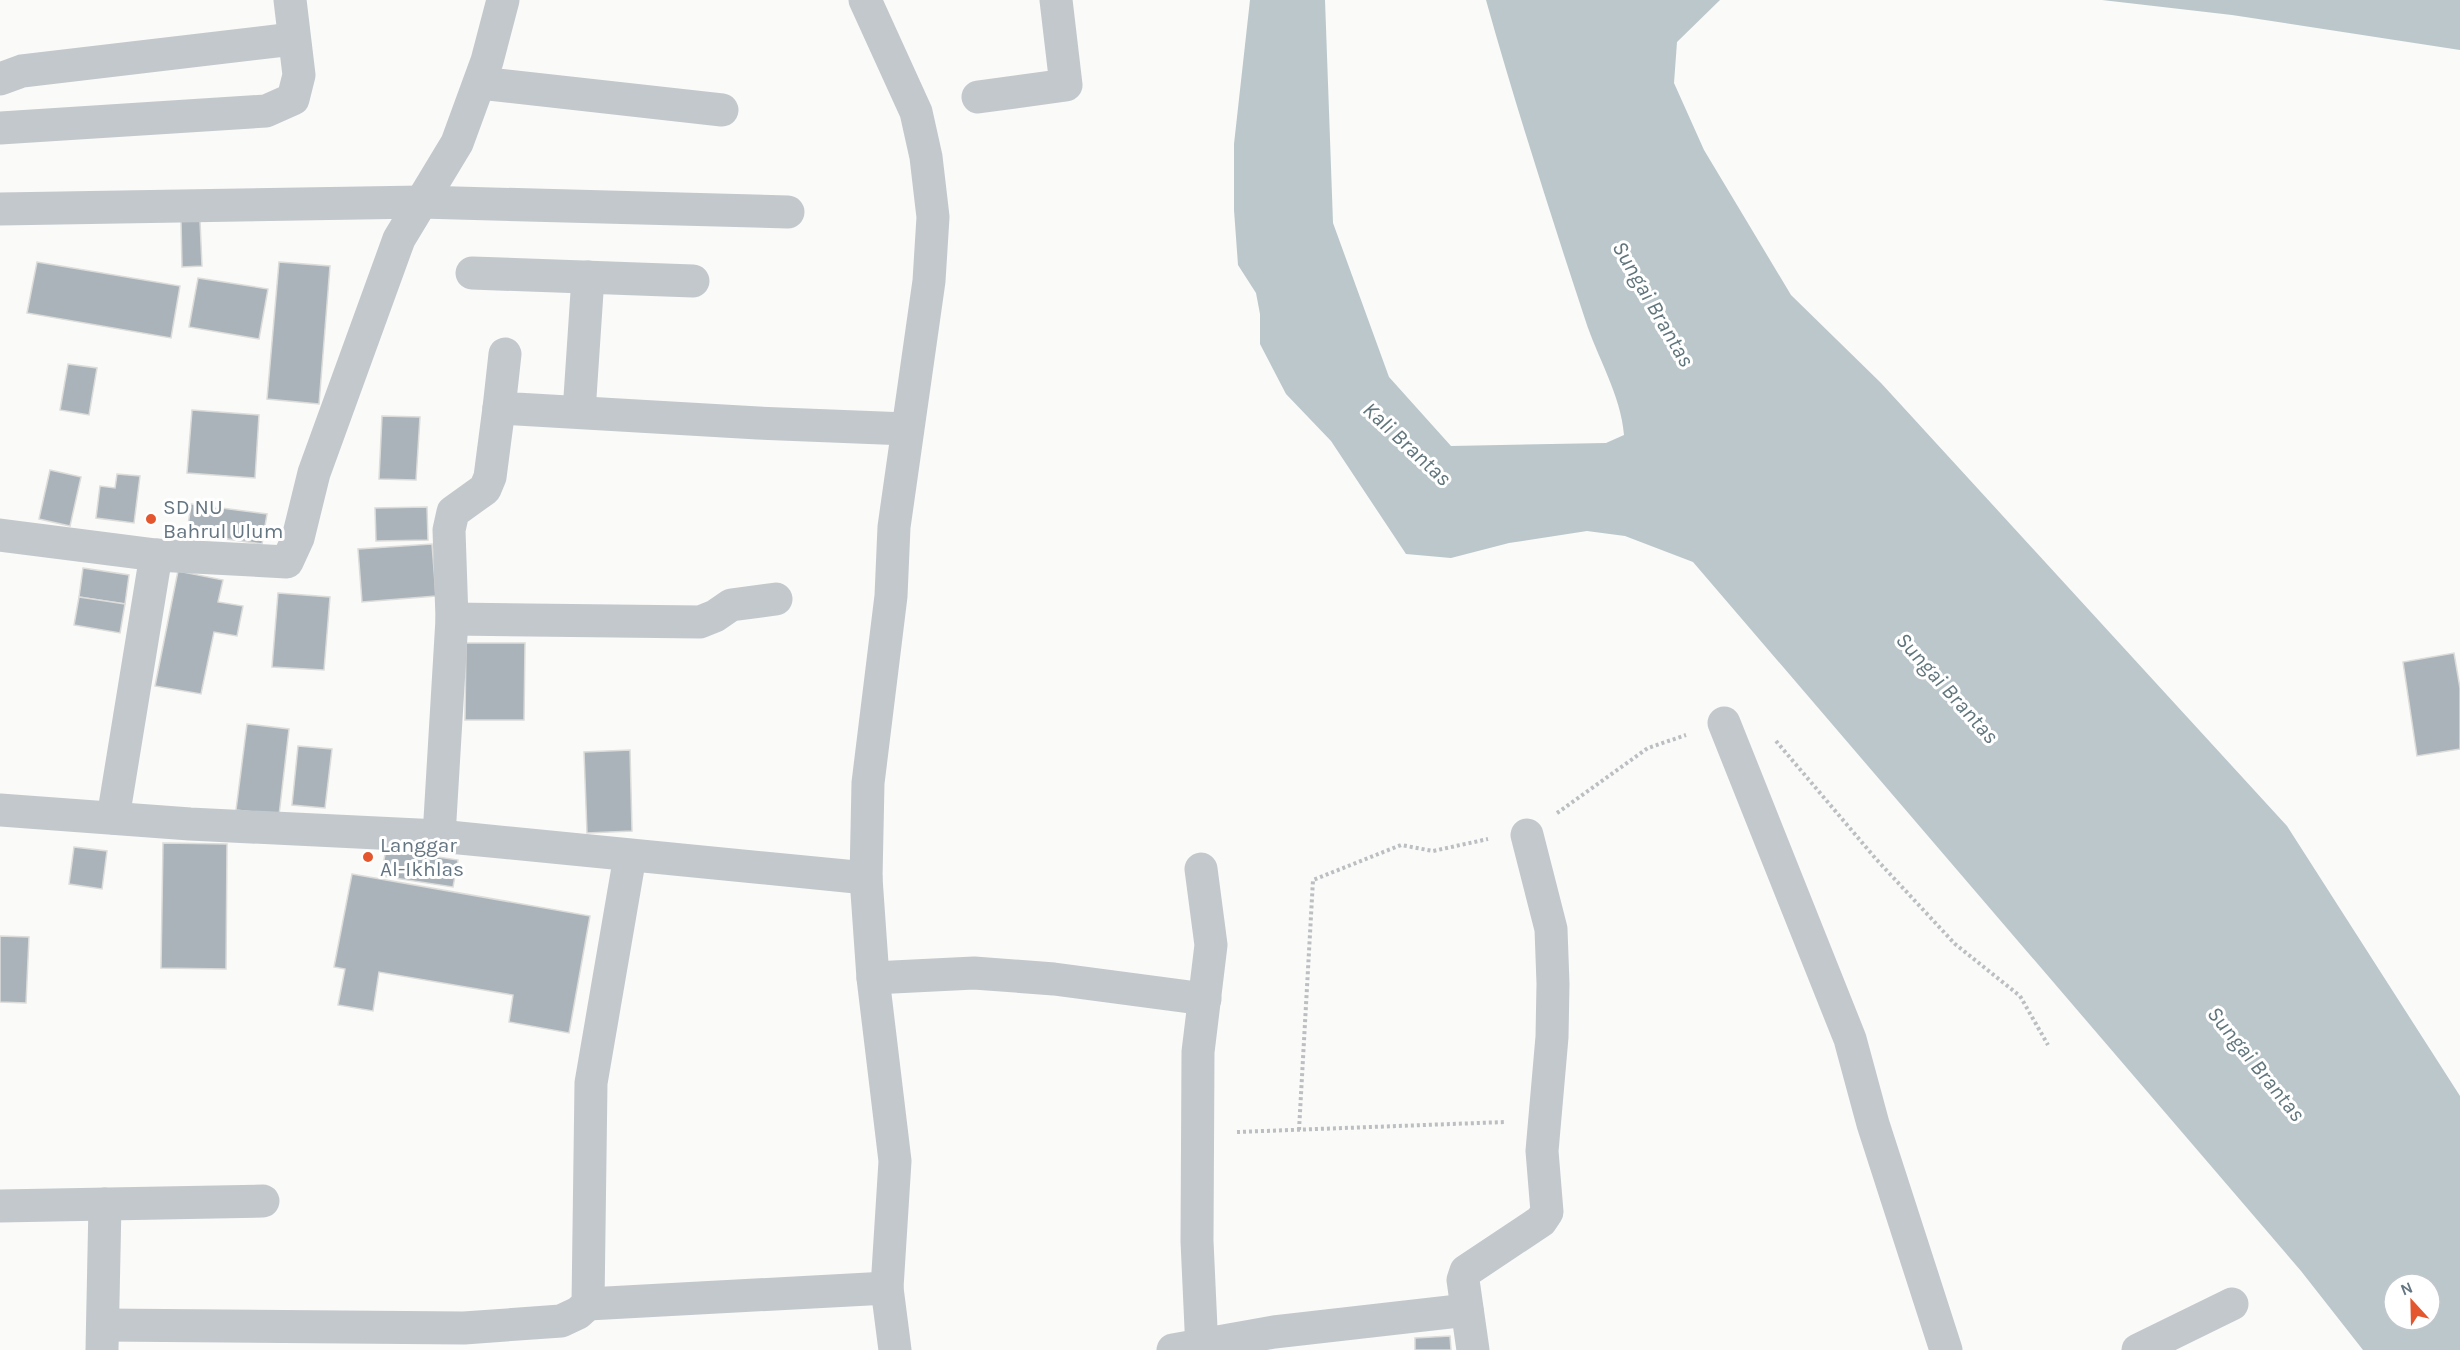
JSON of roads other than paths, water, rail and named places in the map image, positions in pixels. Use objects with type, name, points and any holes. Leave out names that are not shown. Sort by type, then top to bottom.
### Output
[{"type":"street","points":[[0,128],[266,111],[293,99],[299,75],[290,0]]},
{"type":"street","points":[[0,535],[156,555],[287,562],[298,538],[314,473],[399,239],[457,143],[480,83],[503,0]]},
{"type":"street","points":[[978,97],[1066,85],[1056,0]]},
{"type":"street","points":[[868,1],[916,112],[926,158],[933,217],[929,281],[894,527],[891,596],[881,698],[868,783],[866,878],[873,978],[895,1161],[887,1288],[895,1350]]},
{"type":"street","points":[[0,79],[22,71],[293,39]]},
{"type":"street","points":[[480,83],[722,110]]},
{"type":"street","points":[[0,210],[421,201],[788,212]]},
{"type":"street","points":[[472,273],[693,281]]},
{"type":"street","points":[[579,412],[588,277]]},
{"type":"street","points":[[439,836],[452,619],[449,530],[453,512],[485,489],[490,477],[505,354]]},
{"type":"street","points":[[499,408],[907,429]]},
{"type":"street","points":[[113,818],[156,555]]},
{"type":"street","points":[[452,619],[700,622],[715,616],[731,605],[776,599]]},
{"type":"street","points":[[1724,723],[1850,1039],[1873,1124],[1946,1350]]},
{"type":"street","points":[[0,810],[439,836],[866,878]]},
{"type":"street","points":[[1473,1350],[1463,1280],[1466,1271],[1546,1216],[1542,1151],[1552,1037],[1551,929],[1527,835]]},
{"type":"street","points":[[588,1304],[591,1083],[630,856]]},
{"type":"street","points":[[1201,869],[1211,945],[1198,1052],[1197,1241],[1192,1348],[1274,1332],[1467,1310]]},
{"type":"street","points":[[873,978],[974,973],[1054,979],[1205,999]]},
{"type":"street","points":[[0,1206],[263,1201]]},
{"type":"street","points":[[105,1204],[103,1337],[465,1339],[561,1321],[578,1313],[588,1304],[887,1288]]},
{"type":"street","points":[[2138,1350],[2232,1304]]},
{"type":"water","points":[[1250,0],[1325,0],[1333,223],[1389,377],[1451,446],[1606,443],[1624,435],[1618,405],[1572,279],[1521,120],[1486,0],[1720,0],[1677,42],[1674,83],[1704,150],[1791,295],[1881,383],[2287,826],[2460,1096],[2460,1350],[2363,1350],[2301,1271],[1693,562],[1625,536],[1587,531],[1509,543],[1451,558],[1406,554],[1331,441],[1286,394],[1260,344],[1260,314],[1256,293],[1238,265],[1234,210],[1234,144]]},
{"type":"water","points":[[2102,0],[2460,0],[2460,50],[2232,15]]},
{"type":"place","name":"SD NU Bahrul Ulum","points":[[151,519]]},
{"type":"place","name":"Langgar Al-Ikhlas","points":[[368,857]]},
{"type":"water label","name":"Sungai Brantas","points":[[1653,304]]},
{"type":"water label","name":"Kali Brantas","points":[[1407,444]]},
{"type":"water label","name":"Sungai Brantas","points":[[1947,688]]},
{"type":"water label","name":"Sungai Brantas","points":[[2256,1064]]}]
